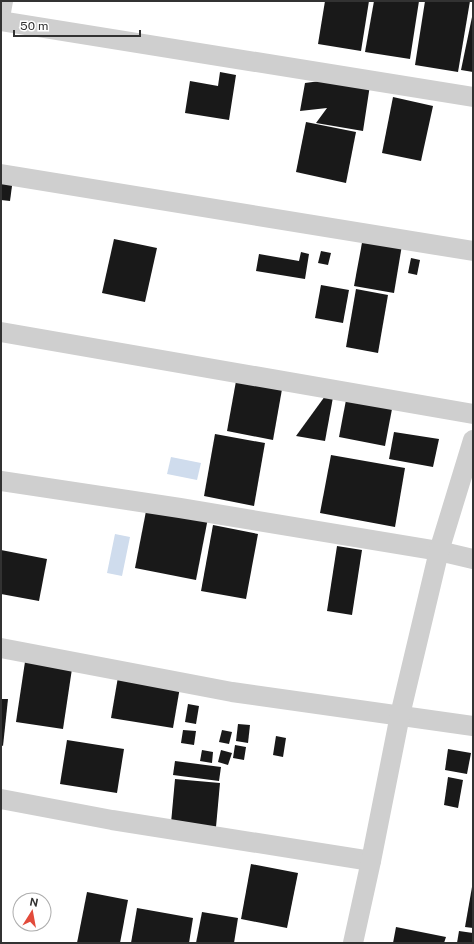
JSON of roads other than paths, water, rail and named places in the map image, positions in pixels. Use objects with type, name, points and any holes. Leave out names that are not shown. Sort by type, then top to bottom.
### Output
[{"type":"street","points":[[1,12],[3,1]]},
{"type":"street","points":[[1,21],[473,97]]},
{"type":"street","points":[[1,174],[473,251]]},
{"type":"street","points":[[1,332],[473,414]]},
{"type":"street","points":[[352,943],[371,861],[400,715],[439,551],[473,440]]},
{"type":"street","points":[[1,481],[180,508],[439,551],[473,559]]},
{"type":"street","points":[[1,648],[232,692],[473,726]]},
{"type":"street","points":[[1,798],[112,820],[371,861]]},
{"type":"water","points":[[171,457],[201,463],[197,480],[167,474]]},
{"type":"water","points":[[115,534],[130,537],[122,576],[107,573]]}]
